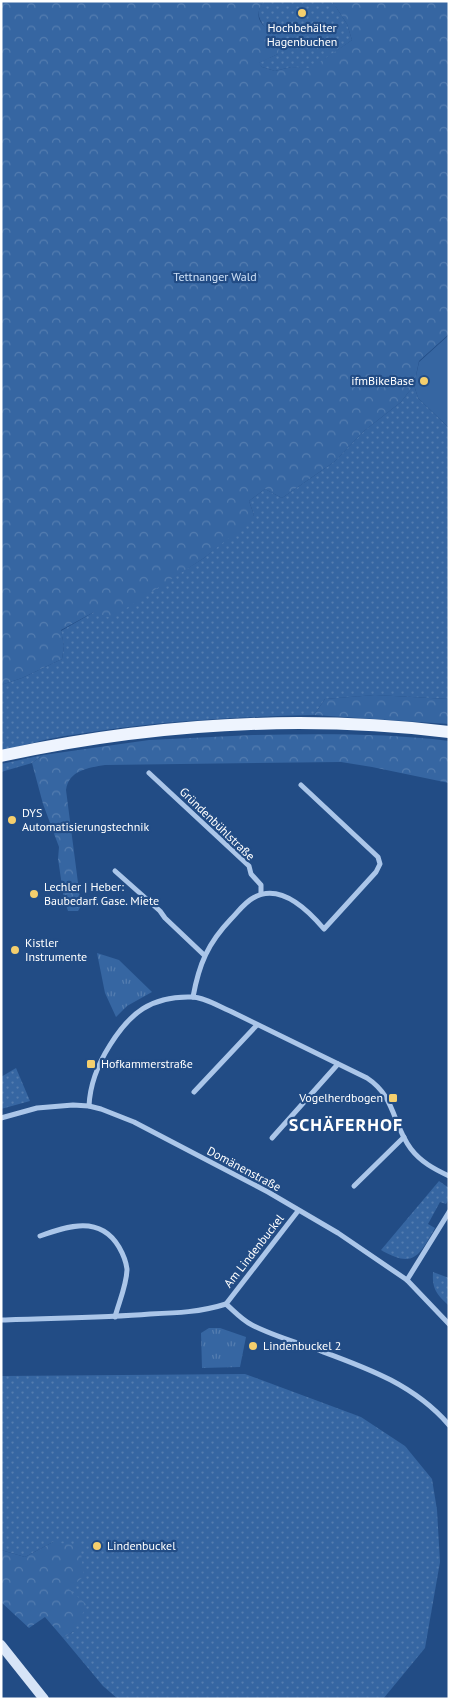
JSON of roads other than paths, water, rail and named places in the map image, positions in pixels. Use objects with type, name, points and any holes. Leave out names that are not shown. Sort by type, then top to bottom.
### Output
[{"type":"main road","points":[[1,756],[82,740],[208,726],[323,723],[377,725],[449,732]]},
{"type":"main road","points":[[1,1645],[44,1699]]},
{"type":"street","name":"Gründenbühlstraße","points":[[149,773],[249,866],[251,874],[261,885],[261,894]]},
{"type":"street","points":[[193,997],[196,977],[204,955],[222,928],[245,904],[261,894],[278,894],[298,903],[310,912],[324,929],[376,872],[380,864],[378,857],[301,785]]},
{"type":"street","points":[[115,871],[160,911],[204,955]]},
{"type":"street","points":[[89,1106],[90,1089],[98,1067],[121,1028],[143,1008],[157,1001],[193,997],[211,1002],[367,1078],[382,1090],[404,1137],[419,1158],[432,1168],[449,1176]]},
{"type":"street","points":[[194,1092],[257,1025]]},
{"type":"street","points":[[272,1138],[338,1064]]},
{"type":"street","name":"Domänenstraße","points":[[1,1118],[37,1108],[73,1104],[89,1106],[115,1114],[150,1130],[268,1192],[338,1233],[407,1280],[449,1324]]},
{"type":"street","points":[[354,1186],[404,1137]]},
{"type":"street","name":"Am Lindenbuckel","points":[[1,1320],[115,1317],[187,1312],[226,1304],[298,1211]]},
{"type":"street","points":[[407,1280],[449,1212]]},
{"type":"street","points":[[40,1236],[66,1227],[81,1225],[97,1228],[109,1234],[122,1253],[127,1270],[115,1317]]},
{"type":"street","name":"Am Lindenbuckel","points":[[226,1304],[251,1325],[340,1358],[394,1381],[415,1393],[432,1406],[449,1425]]},
{"type":"place","name":"Hochbehälter Hagenbuchen","points":[[302,13]]},
{"type":"place","name":"ifmBikeBase","points":[[424,381]]},
{"type":"place","name":"DYS Automatisierungstechnik","points":[[12,820]]},
{"type":"place","name":"Lechler | Heber: Baubedarf. Gase. Miete","points":[[34,894]]},
{"type":"place","name":"Kistler Instrumente","points":[[15,950]]},
{"type":"place","name":"Hofkammerstraße","points":[[91,1064]]},
{"type":"place","name":"Vogelherdbogen","points":[[393,1098]]},
{"type":"place","name":"Lindenbuckel 2","points":[[253,1346]]},
{"type":"place","name":"Lindenbuckel","points":[[97,1546]]},
{"type":"district","name":"SCHÄFERHOF","points":[[346,1125]]},
{"type":"park label","name":"Tettnanger Wald","points":[[215,277]]}]
